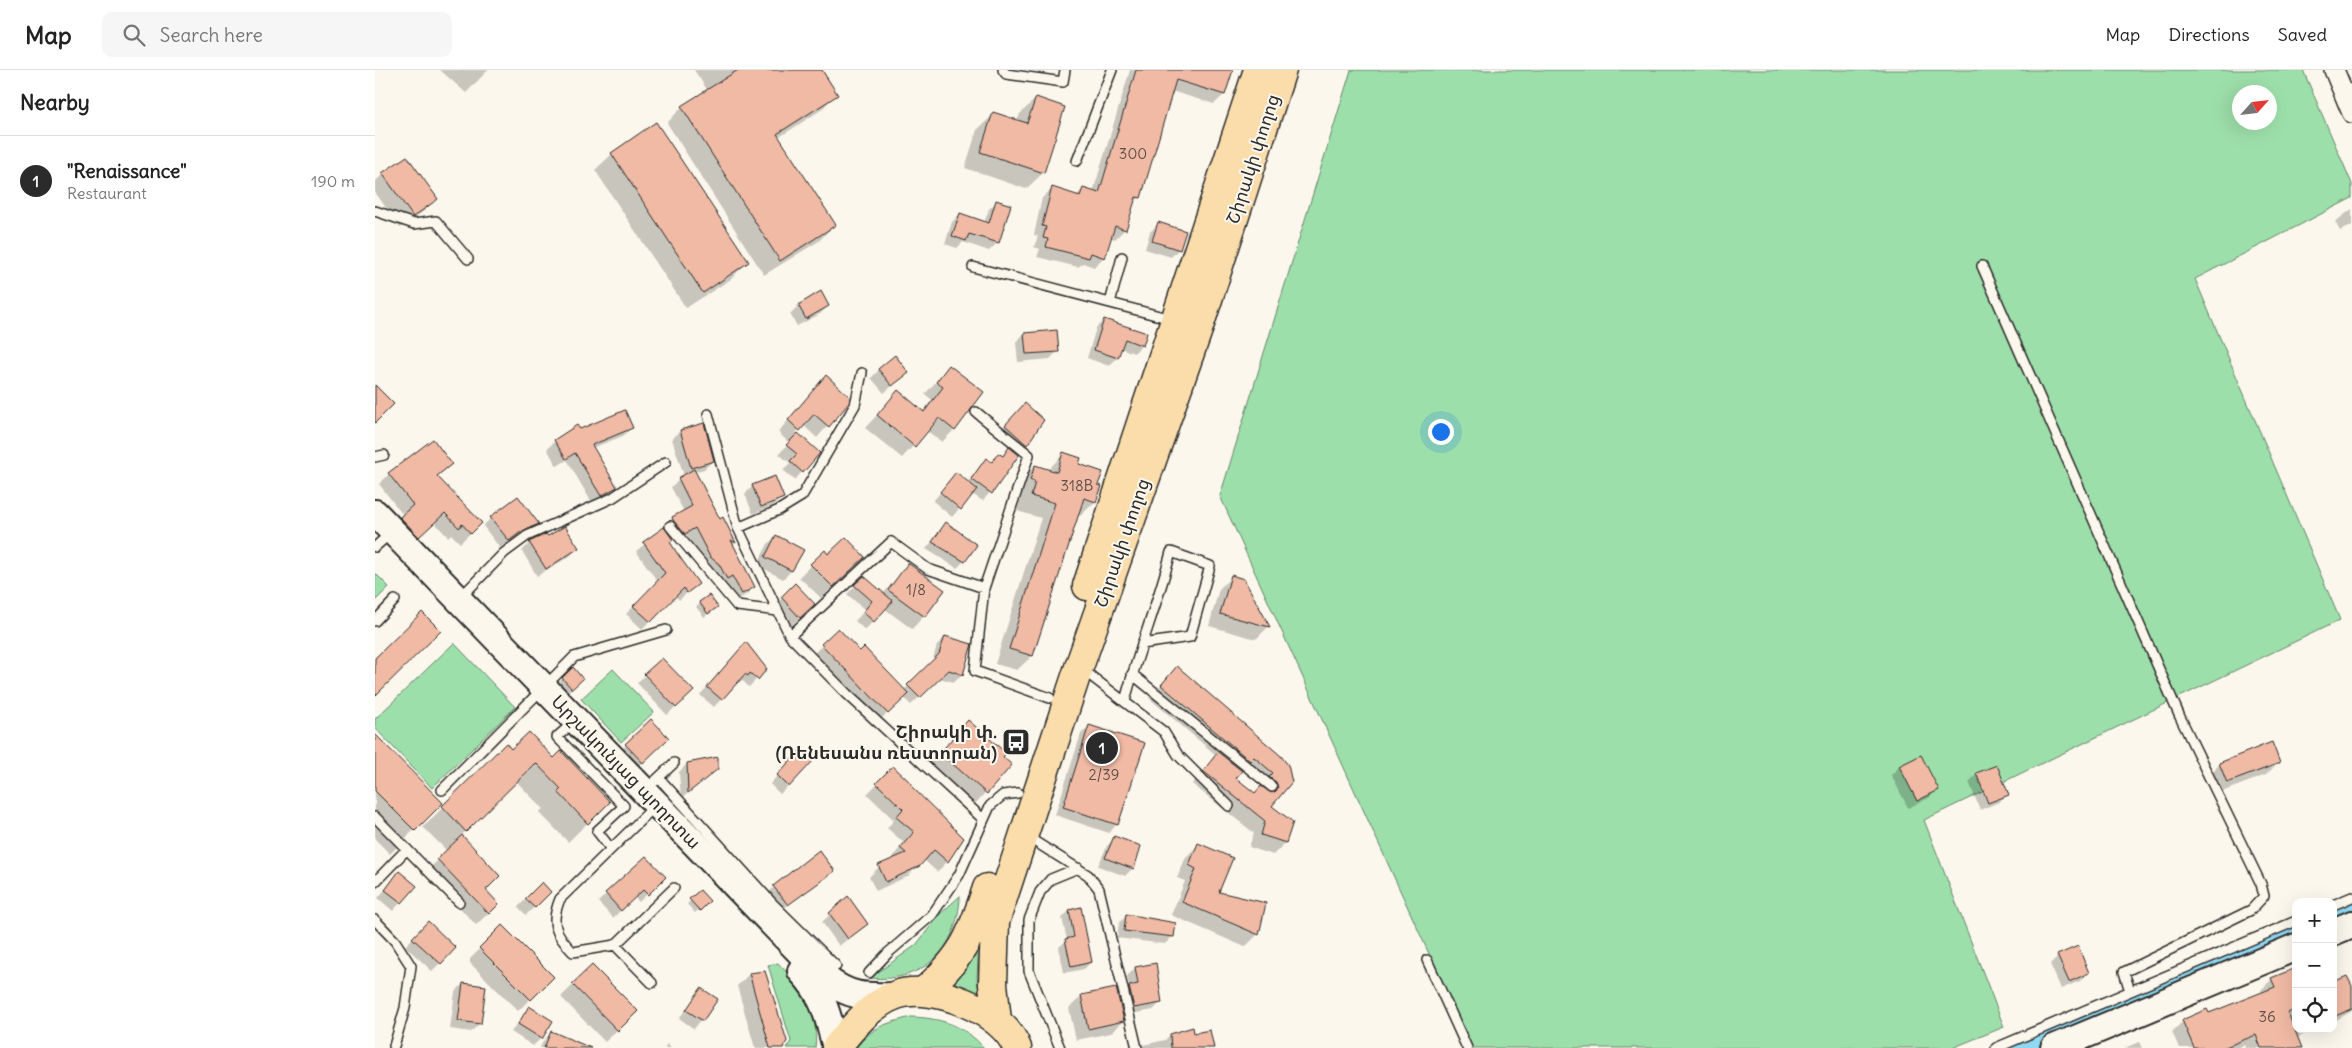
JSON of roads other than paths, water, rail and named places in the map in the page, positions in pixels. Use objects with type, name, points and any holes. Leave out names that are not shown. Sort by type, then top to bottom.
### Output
[{"type":"highway","name":"Շիրակի փողոց","points":[[923,992],[948,970],[969,940],[1258,70]]},
{"type":"highway","name":"Շիրակի փողոց","points":[[997,1021],[993,984],[995,922],[1079,666],[1199,326],[1282,70]]},
{"type":"highway","points":[[836,1048],[860,1021],[894,996],[908,992],[923,992],[963,1000],[997,1021],[1017,1048]]},
{"type":"street","points":[[2334,70],[2352,114]]},
{"type":"street","name":"Արշակունյաց պողոտա","points":[[375,513],[454,603],[540,691],[652,797],[825,978],[840,990],[862,997],[894,996]]},
{"type":"street","name":"Արշակունյաց պողոտա","points":[[378,539],[454,603]]},
{"type":"street","name":"Արշակունյաց պողոտա","points":[[540,691],[567,728],[652,797],[817,988],[828,1012],[836,1048]]},
{"type":"street","points":[[2337,930],[2352,924]]},
{"type":"street","points":[[2054,1048],[2292,949]]},
{"type":"lane","points":[[1003,70],[1006,74],[1063,82],[1065,70]]},
{"type":"lane","points":[[1077,161],[1112,70]]},
{"type":"lane","points":[[375,211],[414,224],[436,220],[468,259]]},
{"type":"lane","points":[[1110,303],[1122,257]]},
{"type":"lane","points":[[1983,266],[2180,717],[2261,884],[2264,896],[2251,910],[2123,972],[2130,991]]},
{"type":"lane","points":[[973,267],[1176,321]]},
{"type":"lane","points":[[738,528],[779,510],[802,496],[855,405],[862,373]]},
{"type":"lane","points":[[976,412],[1029,455],[984,588],[975,671],[1050,698]]},
{"type":"lane","points":[[708,414],[738,528],[790,636],[847,694],[983,819]]},
{"type":"lane","points":[[454,603],[504,553],[527,536],[612,498],[666,462]]},
{"type":"lane","points":[[670,526],[737,606],[778,611]]},
{"type":"lane","points":[[790,636],[891,542],[928,570],[984,588]]},
{"type":"lane","points":[[1125,702],[1132,674],[1171,552],[1210,566],[1190,637],[1142,644]]},
{"type":"lane","points":[[375,621],[395,600]]},
{"type":"lane","points":[[442,790],[574,657],[666,630]]},
{"type":"lane","points":[[1079,666],[1163,732],[1178,755],[1229,806]]},
{"type":"lane","points":[[1132,674],[1272,787]]},
{"type":"lane","points":[[567,728],[557,737],[624,806],[597,831],[611,848]]},
{"type":"lane","points":[[674,763],[652,797],[611,848],[560,899],[553,915],[561,939],[573,952],[615,944],[674,888]]},
{"type":"lane","points":[[869,974],[888,953],[932,915],[959,875],[990,806],[1003,795],[1018,793]]},
{"type":"lane","points":[[652,797],[773,904],[835,966]]},
{"type":"lane","points":[[375,817],[459,902]]},
{"type":"lane","points":[[1023,835],[1089,875],[1099,888],[1104,902],[1137,1048]]},
{"type":"lane","points":[[375,882],[407,849]]},
{"type":"lane","points":[[1060,1048],[1029,971],[1029,920],[1040,892],[1051,879],[1078,868]]},
{"type":"lane","points":[[2337,903],[2352,897]]},
{"type":"lane","points":[[375,920],[395,941],[411,966],[405,1008],[394,1046]]},
{"type":"lane","points":[[1996,1048],[2292,923]]},
{"type":"lane","points":[[615,944],[651,983]]},
{"type":"lane","points":[[1427,960],[1467,1048]]},
{"type":"waterway","points":[[2337,915],[2352,909]]},
{"type":"waterway","points":[[2020,1048],[2292,934]]},
{"type":"place","name":"Շիրակի փ. (Ռենեսանս ռեստորան)","points":[[1016,742]]},
{"type":"place","name":"\"Renaissance\"","points":[[1102,748]]}]
